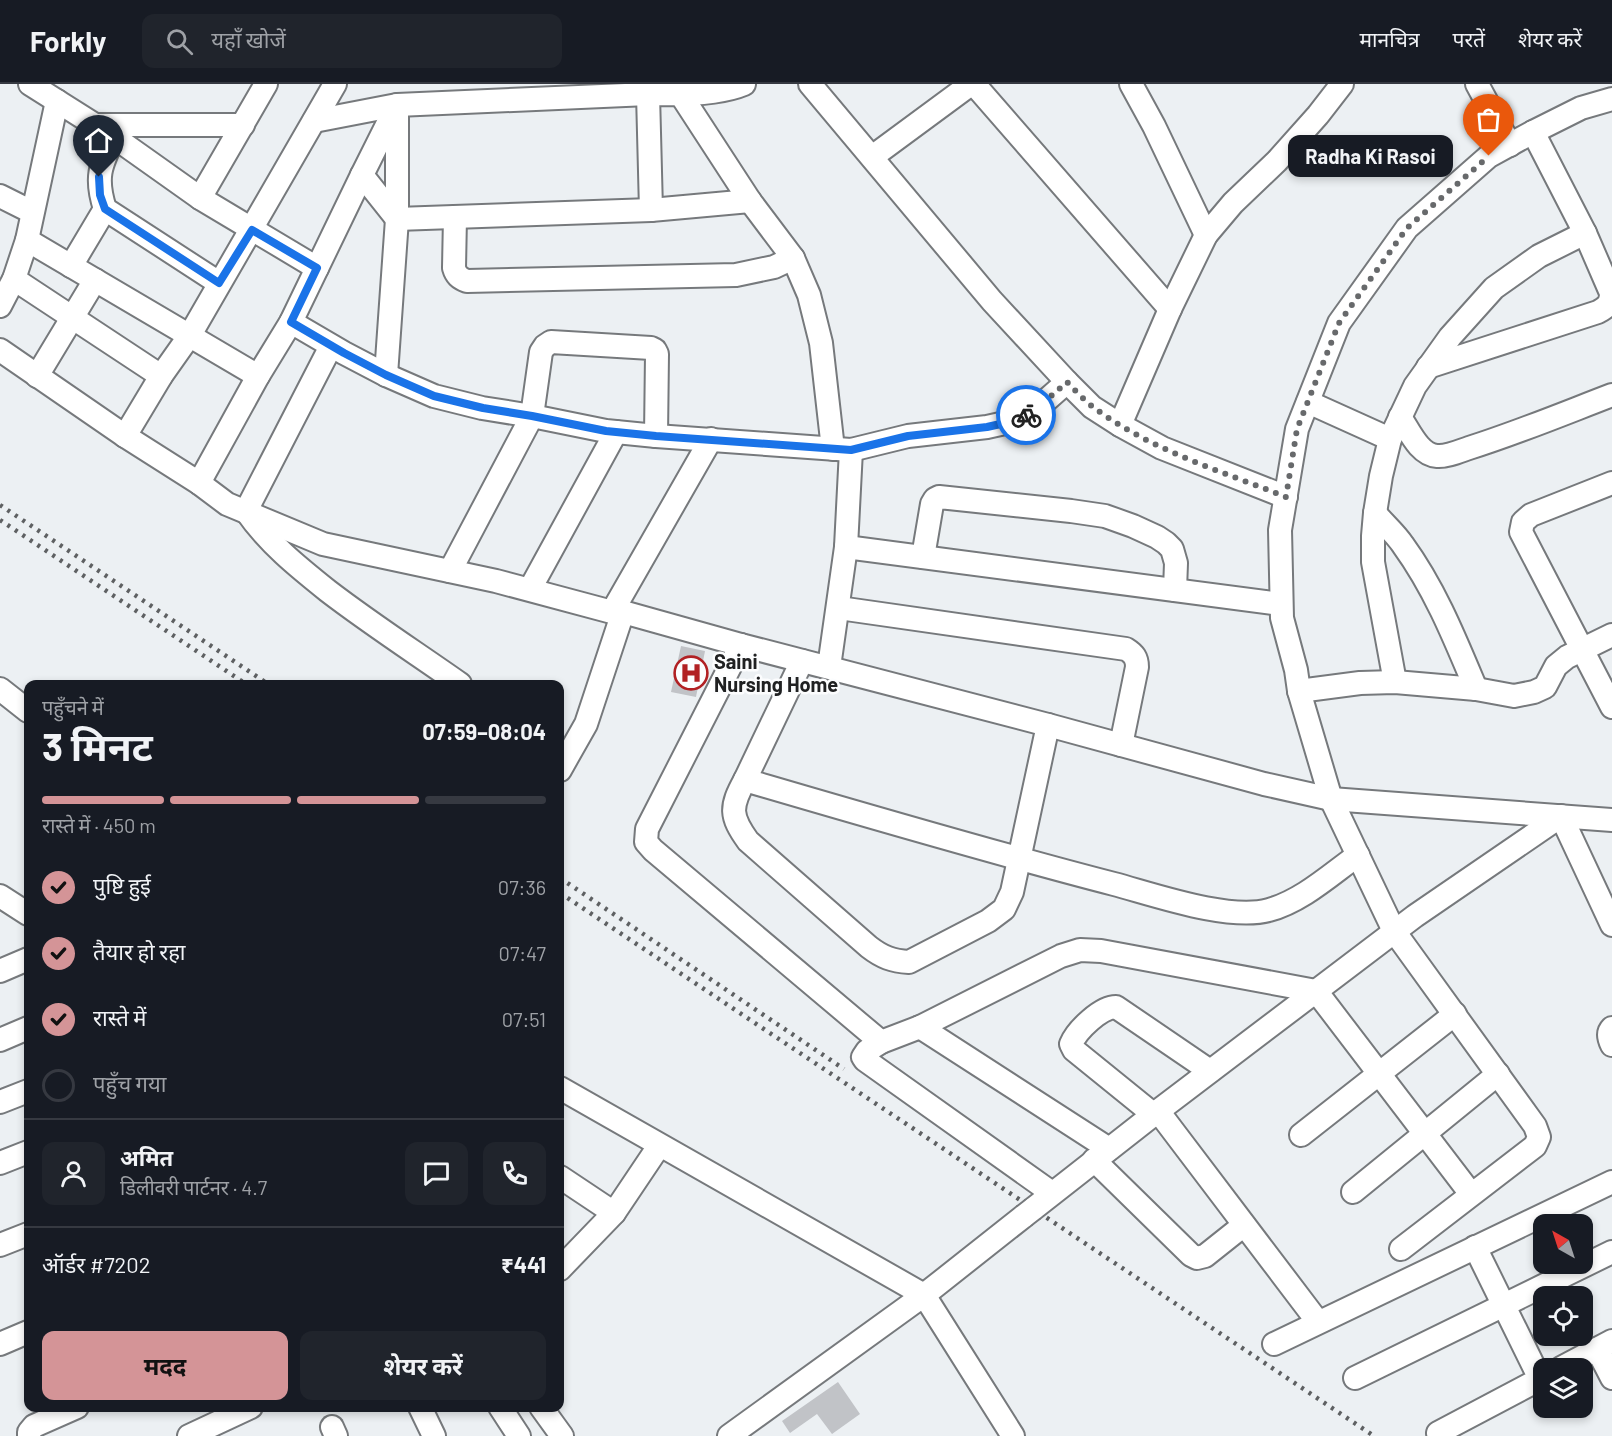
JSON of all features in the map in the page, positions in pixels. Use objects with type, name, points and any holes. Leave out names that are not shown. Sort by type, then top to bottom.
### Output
[{"type":"street","points":[[30,84],[114,137],[200,198],[317,268]]},
{"type":"street","points":[[200,198],[266,84]]},
{"type":"street","points":[[124,436],[161,376],[190,335],[335,84]]},
{"type":"street","points":[[314,121],[397,105],[648,94],[681,95],[734,88],[744,84]]},
{"type":"street","points":[[810,84],[992,301],[1092,407],[1162,448],[1286,497]]},
{"type":"street","points":[[872,157],[973,84],[1170,309]]},
{"type":"street","points":[[1131,84],[1154,126],[1206,235]]},
{"type":"street","points":[[1120,425],[1170,309],[1206,235],[1233,203],[1298,138],[1342,84]]},
{"type":"street","points":[[1478,84],[1510,145]]},
{"type":"street","points":[[648,94],[651,210]]},
{"type":"street","points":[[681,95],[750,201],[793,258],[809,296],[821,343],[842,449],[846,547],[829,667]]},
{"type":"street","points":[[1401,1249],[1535,1146],[1539,1137],[1535,1126],[1395,931],[1330,799],[1299,691],[1296,670],[1282,618],[1281,530],[1297,429],[1339,323],[1407,228],[1489,156],[1581,108],[1612,99]]},
{"type":"street","points":[[0,306],[14,279],[27,240],[57,101]]},
{"type":"street","points":[[199,483],[258,376],[291,322],[397,105]]},
{"type":"street","points":[[386,375],[397,219],[397,105]]},
{"type":"street","points":[[94,125],[243,125]]},
{"type":"street","points":[[1428,367],[1598,312],[1607,307],[1611,301],[1611,293],[1585,233],[1533,132]]},
{"type":"street","points":[[114,137],[104,157],[99,177],[100,195],[105,209],[219,283]]},
{"type":"street","points":[[362,175],[397,219]]},
{"type":"street","points":[[0,195],[32,212]]},
{"type":"street","points":[[397,219],[651,210],[750,201]]},
{"type":"street","points":[[71,266],[105,209]]},
{"type":"street","points":[[454,217],[454,268],[460,279],[467,281],[736,276],[774,267],[793,258]]},
{"type":"street","points":[[1395,682],[1373,562],[1375,513],[1390,440],[1414,386],[1450,337],[1494,288],[1539,256],[1585,233]]},
{"type":"street","points":[[27,240],[258,376]]},
{"type":"street","points":[[14,279],[161,376]]},
{"type":"street","points":[[37,375],[95,280]]},
{"type":"street","points":[[291,322],[386,375],[434,396],[483,408],[606,431],[656,436],[842,449],[908,436],[987,427],[1014,421],[1034,411],[1067,382]]},
{"type":"street","points":[[450,571],[532,416],[541,352],[551,342],[655,350],[657,354],[656,436]]},
{"type":"street","points":[[246,511],[332,346]]},
{"type":"street","points":[[0,350],[227,504],[323,544],[496,580],[1264,784],[1330,799],[1612,820]]},
{"type":"street","points":[[1400,417],[1425,451],[1437,456],[1452,454],[1492,441],[1612,395]]},
{"type":"street","points":[[1308,402],[1390,440]]},
{"type":"street","points":[[530,590],[616,432]]},
{"type":"street","points":[[564,757],[586,724],[617,612],[711,439]]},
{"type":"street","points":[[1612,483],[1532,515],[1523,522],[1521,532],[1612,707]]},
{"type":"street","points":[[923,557],[932,504],[939,497],[1071,511],[1105,516],[1133,526],[1166,543],[1175,555],[1175,590]]},
{"type":"street","points":[[246,511],[257,528],[298,568],[454,680]]},
{"type":"street","points":[[1375,513],[1401,542],[1426,580],[1444,614],[1476,689]]},
{"type":"street","points":[[846,547],[1281,604]]},
{"type":"street","points":[[839,608],[1126,649],[1133,653],[1137,660],[1137,667],[1121,745]]},
{"type":"street","points":[[1299,691],[1360,682],[1395,682],[1476,689],[1514,696],[1545,687],[1556,666],[1567,657],[1612,635]]},
{"type":"street","points":[[741,645],[647,829],[646,842],[881,1042]]},
{"type":"street","points":[[802,661],[737,795],[733,807],[737,825],[748,841],[869,947],[881,957],[894,961],[909,962],[988,921],[1004,909],[1012,892],[1048,725]]},
{"type":"street","points":[[0,689],[24,708]]},
{"type":"street","points":[[745,780],[1018,860],[1236,914],[1269,910],[1299,897],[1358,855]]},
{"type":"street","points":[[1561,816],[1612,925]]},
{"type":"street","points":[[729,1436],[924,1295],[1155,1113],[1395,931],[1561,816]]},
{"type":"street","points":[[0,896],[24,911]]},
{"type":"street","points":[[1052,1194],[863,1057],[864,1053],[881,1042],[920,1027],[1061,956],[1080,950],[1113,953],[1316,991],[1471,1194]]},
{"type":"street","points":[[0,971],[24,961]]},
{"type":"street","points":[[1210,1071],[1116,1007],[1109,1007],[1101,1011],[1074,1037],[1071,1044],[1074,1050],[1155,1113],[1318,1322]]},
{"type":"street","points":[[1301,1135],[1455,1014]]},
{"type":"street","points":[[920,1027],[1102,1154],[1191,1256],[1197,1258],[1205,1256],[1244,1225]]},
{"type":"street","points":[[1612,1028],[1609,1039],[1612,1045]]},
{"type":"street","points":[[0,1040],[24,1031]]},
{"type":"street","points":[[1353,1192],[1498,1074]]},
{"type":"street","points":[[564,1090],[924,1295],[1013,1436]]},
{"type":"street","points":[[0,1102],[24,1093]]},
{"type":"street","points":[[564,1265],[614,1213],[659,1146]]},
{"type":"street","points":[[0,1163],[24,1154]]},
{"type":"street","points":[[564,1180],[614,1213]]},
{"type":"street","points":[[1274,1344],[1612,1182]]},
{"type":"street","points":[[0,1245],[24,1235]]},
{"type":"street","points":[[1475,1247],[1533,1361]]},
{"type":"street","points":[[1355,1378],[1612,1252]]},
{"type":"street","points":[[0,1344],[24,1334]]},
{"type":"street","points":[[1580,1358],[1605,1345],[1612,1378]]},
{"type":"street","points":[[1438,1433],[1533,1383]]},
{"type":"street","points":[[29,1436],[34,1426],[66,1412]]},
{"type":"street","points":[[189,1436],[239,1412]]},
{"type":"street","points":[[422,1412],[434,1436]]},
{"type":"street","points":[[503,1412],[519,1436]]},
{"type":"street","points":[[545,1412],[562,1436]]},
{"type":"building","points":[[681,646],[705,651],[696,697],[671,692]]},
{"type":"building","points":[[838,1382],[860,1414],[832,1434],[817,1414],[790,1433],[782,1421]]},
{"type":"railway","points":[[0,505],[262,680]]},
{"type":"railway","points":[[0,520],[240,680]]},
{"type":"railway","points":[[564,881],[844,1069]]},
{"type":"railway","points":[[564,896],[1374,1436]]},
{"type":"way so far","points":[[1026,415],[1034,411],[1067,382],[1092,407],[1162,448],[1286,497],[1297,429],[1339,323],[1407,228],[1489,156]]},
{"type":"place","name":"Radha Ki Rasoi","points":[[1489,156]]},
{"type":"place","name":"Saini Nursing Home","points":[[691,673]]},
{"type":"route","points":[[99,177],[100,195],[105,209],[219,283],[252,230],[317,268],[291,322],[386,375],[434,396],[483,408],[606,431],[851,450],[908,436],[987,427],[1014,421],[1026,415]]}]
